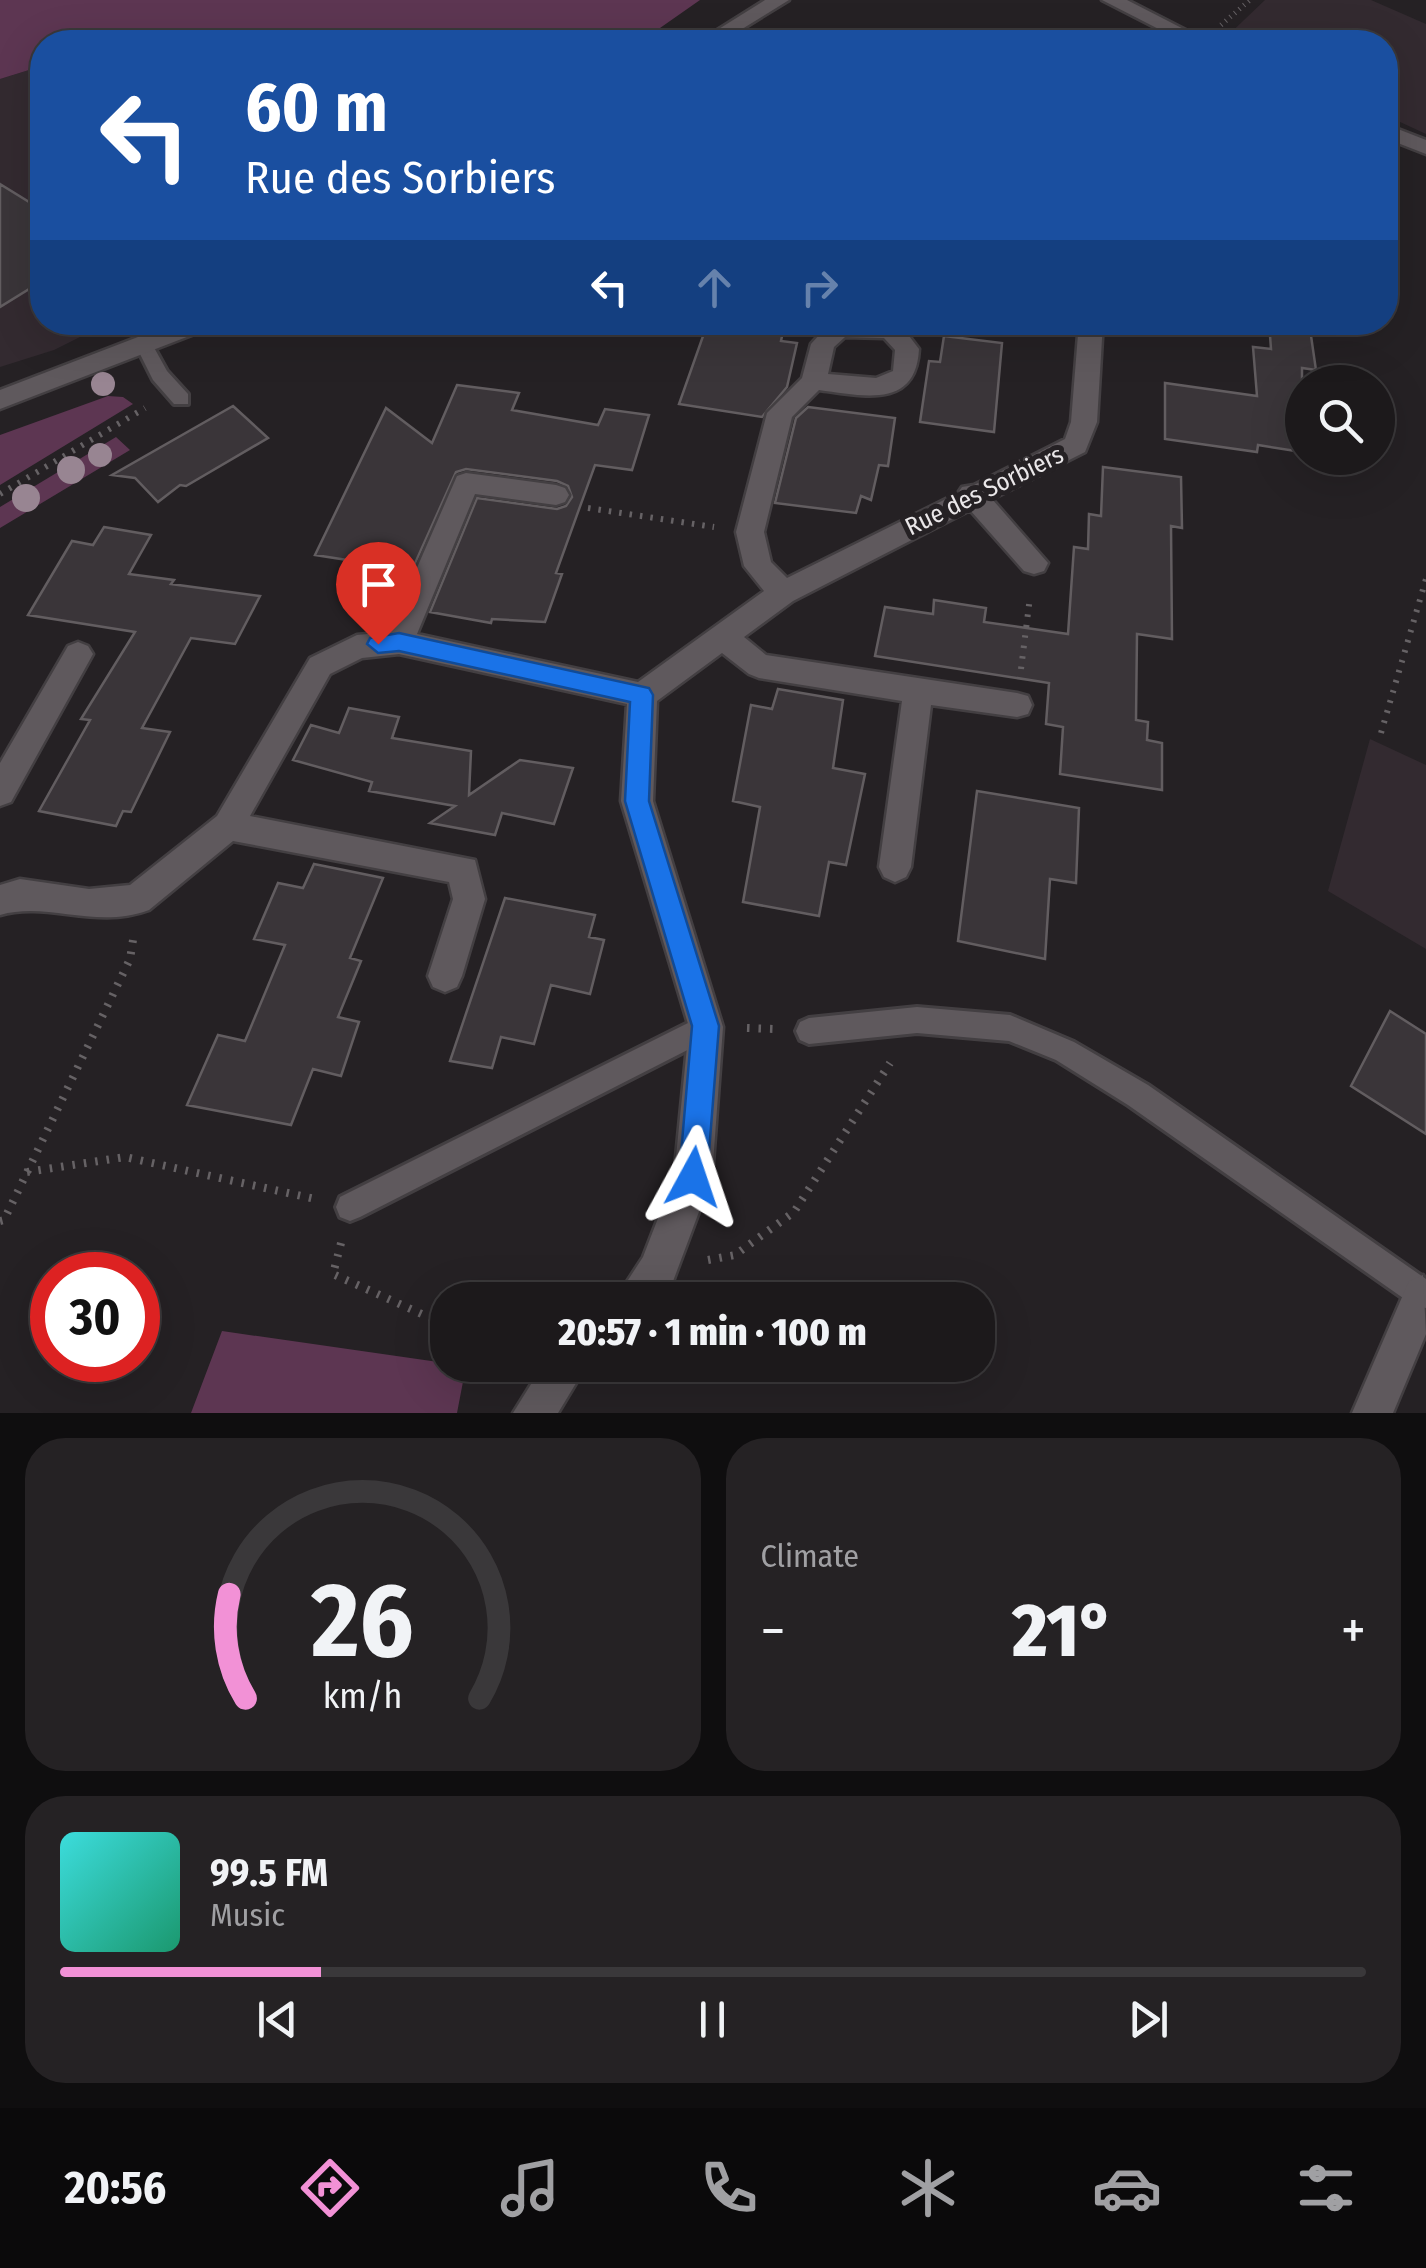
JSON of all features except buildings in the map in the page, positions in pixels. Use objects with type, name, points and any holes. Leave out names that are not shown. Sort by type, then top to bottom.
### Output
[{"type":"street","points":[[728,30],[779,0]]},
{"type":"street","points":[[1112,0],[1173,30]]},
{"type":"street","points":[[1398,136],[1426,148]]},
{"type":"street","points":[[0,400],[171,335]]},
{"type":"street","name":"Rue des Sorbiers","points":[[642,695],[782,593],[1076,444],[1084,422],[1090,335]]},
{"type":"street","points":[[782,593],[758,566],[750,532],[780,413],[814,381]]},
{"type":"street","points":[[399,642],[466,482],[556,495]]},
{"type":"street","points":[[971,494],[1034,562]]},
{"type":"street","points":[[721,635],[759,666],[1017,705]]},
{"type":"street","points":[[0,900],[20,894],[89,904],[138,899],[228,826],[320,666],[357,646],[399,642],[642,695],[637,801],[706,1026],[693,1177],[658,1270],[649,1282]]},
{"type":"street","points":[[0,792],[78,654]]},
{"type":"street","points":[[895,867],[918,690]]},
{"type":"street","points":[[228,826],[464,870],[469,899],[444,976]]},
{"type":"street","points":[[1372,1413],[1424,1296]]},
{"type":"street","points":[[532,1413],[555,1382]]},
{"type":"lane","points":[[145,346],[177,395]]},
{"type":"lane","points":[[810,1031],[918,1020],[1010,1028],[1065,1051],[1138,1095],[1424,1296]]},
{"type":"lane","points":[[350,1207],[706,1026]]},
{"type":"path","points":[[0,494],[177,395]]},
{"type":"path","points":[[556,495],[577,506],[750,532]]},
{"type":"path","points":[[1017,705],[1034,562]]},
{"type":"path","points":[[1381,733],[1426,579]]},
{"type":"path","points":[[0,1221],[4,1220],[130,959],[138,899]]},
{"type":"path","points":[[658,1270],[734,1255],[794,1212],[918,1020]]},
{"type":"path","points":[[706,1026],[810,1031]]},
{"type":"path","points":[[27,1172],[125,1157],[350,1207],[334,1274],[430,1321]]},
{"type":"shaded area","points":[[0,0],[700,0],[657,30],[30,30],[30,70],[0,79]]},
{"type":"shaded area","points":[[1265,0],[1371,0],[1426,24],[1426,134],[1398,121],[1398,30],[1234,30]]},
{"type":"shaded area","points":[[30,70],[30,335],[84,335],[54,350],[0,367],[0,79]]},
{"type":"shaded area","points":[[108,396],[123,397],[133,404],[0,485],[0,435]]},
{"type":"shaded area","points":[[116,437],[130,450],[0,528],[0,507]]},
{"type":"shaded area","points":[[1370,739],[1426,765],[1426,949],[1328,891]]},
{"type":"shaded area","points":[[222,1331],[430,1361],[430,1382],[463,1382],[457,1413],[191,1413]]},
{"type":"route","points":[[378,644],[399,642],[642,695],[637,801],[706,1026],[693,1177]]}]
